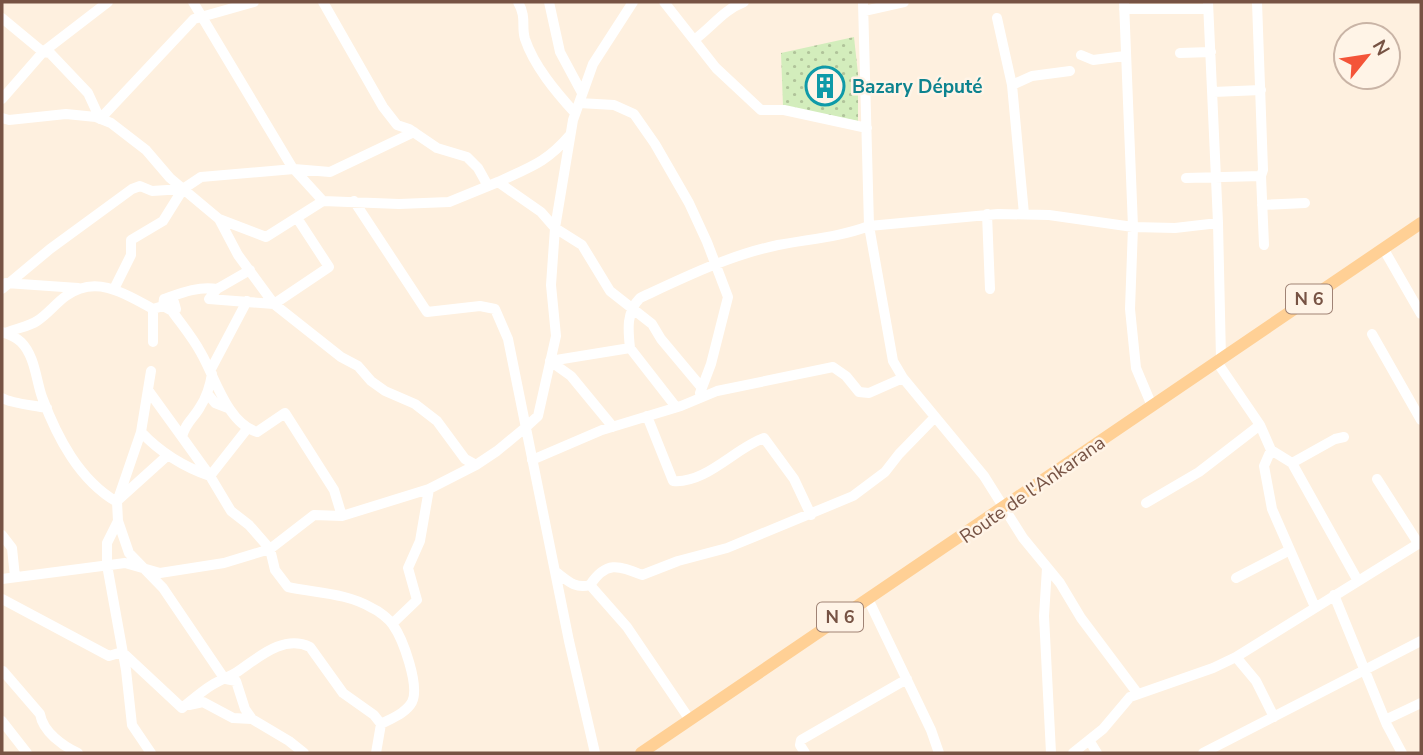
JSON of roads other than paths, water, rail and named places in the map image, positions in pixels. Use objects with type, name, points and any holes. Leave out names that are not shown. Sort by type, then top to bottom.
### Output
[{"type":"main road","name":"Route de l'Ankarana","points":[[641,753],[1421,223]]},
{"type":"street","points":[[2,99],[43,52],[108,2]]},
{"type":"street","points":[[193,2],[293,169],[323,201]]},
{"type":"street","points":[[100,119],[194,19],[254,2]]},
{"type":"street","points":[[323,2],[383,107],[397,125],[414,132],[437,148],[467,157],[493,184],[541,212],[555,228],[582,246],[610,290],[652,324],[700,393]]},
{"type":"street","points":[[518,2],[526,24],[524,35],[528,47],[545,76],[579,103],[614,105],[634,114],[656,144],[689,203],[716,264],[727,297],[700,393]]},
{"type":"street","points":[[549,2],[560,52],[579,103]]},
{"type":"street","points":[[2,579],[125,563],[160,573],[224,563],[270,549],[314,515],[342,516],[429,489],[498,451],[526,427],[538,416],[556,336],[551,285],[555,228],[570,135],[593,64],[633,2]]},
{"type":"street","points":[[664,2],[716,68],[761,110],[784,110],[867,128]]},
{"type":"street","points":[[694,40],[713,26],[725,10],[744,2]]},
{"type":"street","points":[[904,2],[864,6],[869,226],[890,353],[903,378],[984,476],[1023,538],[1138,694]]},
{"type":"street","points":[[1257,2],[1264,245]]},
{"type":"street","points":[[1152,406],[1136,368],[1130,309],[1133,227],[1124,5],[1208,5],[1217,177],[1219,360],[1260,425],[1271,450],[1292,463],[1358,581]]},
{"type":"street","points":[[2,18],[43,52],[50,52],[76,78],[88,93],[100,119]]},
{"type":"street","points":[[997,18],[1012,85],[1024,215]]},
{"type":"street","points":[[1180,52],[1211,52]]},
{"type":"street","points":[[1082,55],[1093,60],[1125,56]]},
{"type":"street","points":[[1012,85],[1031,76],[1070,71]]},
{"type":"street","points":[[1213,92],[1261,90]]},
{"type":"street","points":[[2,118],[9,120],[66,114],[111,123],[146,150],[183,188],[219,219],[266,237],[323,201],[399,204],[449,202],[541,162],[555,153],[570,135]]},
{"type":"street","points":[[3,285],[132,189],[140,186],[152,191],[183,188],[201,177],[293,169],[330,172],[414,132]]},
{"type":"street","points":[[1186,178],[1261,176]]},
{"type":"street","points":[[114,289],[131,255],[131,240],[163,221],[183,188]]},
{"type":"street","points":[[354,201],[427,312],[480,306],[495,309],[508,339],[569,641],[596,753]]},
{"type":"street","points":[[1262,205],[1305,203]]},
{"type":"street","points":[[676,407],[629,348],[628,322],[632,309],[640,298],[716,264],[778,245],[852,232],[869,226],[987,215],[1063,216],[1133,227],[1175,228],[1218,223]]},
{"type":"street","points":[[987,215],[990,289]]},
{"type":"street","points":[[250,270],[217,289],[209,299],[274,304],[329,267],[297,218]]},
{"type":"street","points":[[219,219],[238,255],[274,304],[333,351],[358,366],[371,381],[385,391],[415,404],[437,421],[465,459],[475,465]]},
{"type":"street","points":[[1383,248],[1421,314]]},
{"type":"street","points":[[3,285],[79,288],[99,286],[122,290],[163,307],[199,348],[228,408],[247,429],[257,432],[285,413],[334,490],[342,516]]},
{"type":"street","points":[[4,332],[34,324],[65,296],[79,288]]},
{"type":"street","points":[[153,342],[163,307],[193,289],[217,289]]},
{"type":"street","points":[[181,436],[207,393],[211,372],[247,301]]},
{"type":"street","points":[[4,332],[20,341],[30,356],[47,408],[73,460],[97,488],[117,502]]},
{"type":"street","points":[[1372,334],[1421,420]]},
{"type":"street","points":[[550,361],[629,348]]},
{"type":"street","points":[[550,361],[571,376],[612,427]]},
{"type":"street","points":[[532,460],[612,427],[676,407],[700,393],[833,367],[846,376],[859,393],[869,393],[903,378]]},
{"type":"street","points":[[151,371],[141,432],[117,502],[118,521],[129,553],[163,588],[226,678],[236,681],[245,709],[253,719],[304,753]]},
{"type":"street","points":[[148,390],[206,468],[231,511],[249,525],[270,549],[275,570],[288,587],[353,599],[376,610],[393,623],[415,687],[413,701],[406,710],[382,724],[376,753]]},
{"type":"street","points":[[207,393],[215,403],[222,408],[228,408]]},
{"type":"street","points":[[2,398],[9,402],[47,408]]},
{"type":"street","points":[[201,405],[215,403]]},
{"type":"street","points":[[647,416],[673,481],[712,470],[764,438],[794,479],[811,515]]},
{"type":"street","points":[[590,585],[598,573],[610,567],[621,567],[642,575],[678,561],[727,548],[853,496],[885,472],[935,417]]},
{"type":"street","points":[[1146,503],[1199,472],[1260,425]]},
{"type":"street","points":[[209,476],[247,429]]},
{"type":"street","points":[[141,432],[168,455],[209,476]]},
{"type":"street","points":[[1292,463],[1335,439],[1344,437]]},
{"type":"street","points":[[1271,450],[1264,466],[1272,509],[1315,607]]},
{"type":"street","points":[[117,502],[168,455]]},
{"type":"street","points":[[1073,753],[1103,729],[1130,697],[1213,668],[1236,657],[1420,542],[1377,479]]},
{"type":"street","points":[[393,623],[417,600],[408,568],[420,541],[429,489]]},
{"type":"street","points":[[118,521],[107,543],[107,565],[132,725],[152,753]]},
{"type":"street","points":[[2,535],[12,548],[15,577]]},
{"type":"street","points":[[1236,578],[1290,550]]},
{"type":"street","points":[[1047,568],[1044,616],[1051,753]]},
{"type":"street","points":[[556,572],[575,586],[590,585]]},
{"type":"street","points":[[590,585],[627,627],[690,720]]},
{"type":"street","points":[[1334,595],[1385,720],[1402,753]]},
{"type":"street","points":[[868,599],[931,730],[939,753]]},
{"type":"street","points":[[2,600],[109,656],[122,652]]},
{"type":"street","points":[[1203,753],[1421,641]]},
{"type":"street","points":[[182,708],[211,685],[264,652],[284,644],[302,643],[310,647],[343,693],[382,724]]},
{"type":"street","points":[[122,652],[182,708]]},
{"type":"street","points":[[1236,657],[1256,681],[1274,717]]},
{"type":"street","points":[[2,670],[40,714],[42,723],[66,748],[78,753]]},
{"type":"street","points":[[806,753],[800,745],[801,740],[907,679]]},
{"type":"street","points":[[182,708],[203,702],[233,718],[253,719]]},
{"type":"street","points":[[1385,720],[1421,703]]},
{"type":"street","points":[[2,722],[27,753]]},
{"type":"street","points":[[1089,740],[1097,753]]},
{"type":"place","name":"Bazary Député","points":[[825,86]]}]
